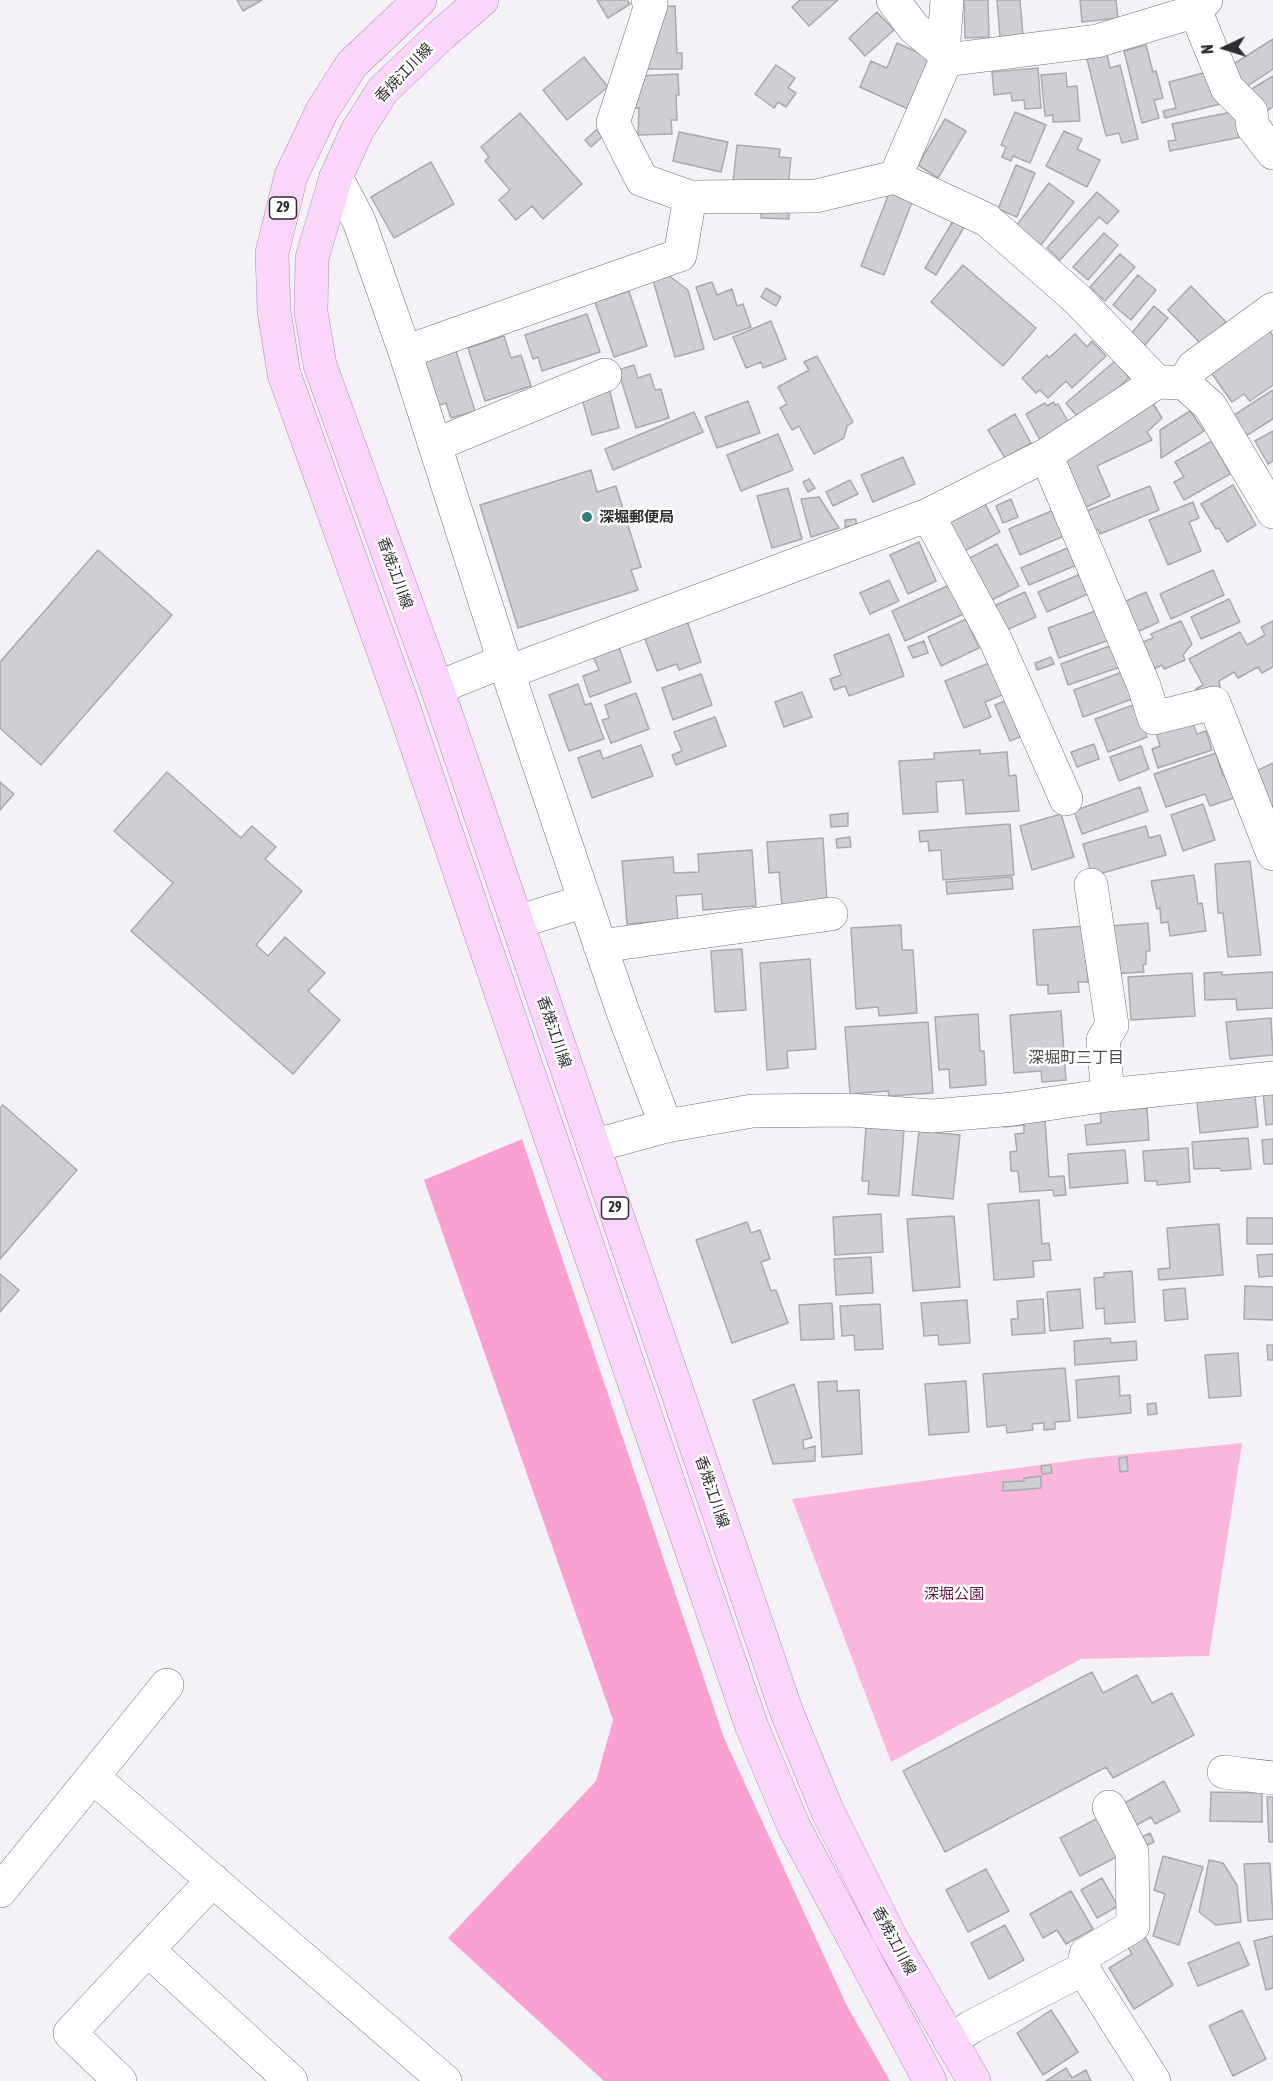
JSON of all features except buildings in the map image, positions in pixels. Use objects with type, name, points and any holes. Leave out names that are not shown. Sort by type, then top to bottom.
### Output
[{"type":"main road","name":"29","points":[[420,0],[352,64],[322,111],[291,176],[272,253],[274,311],[284,374],[401,700],[752,1727],[794,1827],[930,2081]]},
{"type":"main road","name":"香焼江川線","points":[[482,0],[383,90],[357,131],[336,177],[312,258],[311,312],[320,365],[446,685],[517,922],[787,1713],[828,1812],[890,1936],[961,2034],[974,2081]]},
{"type":"street","points":[[648,0],[651,5],[613,123],[642,180],[690,196],[816,196],[895,177],[987,220],[1171,382],[1209,406],[1273,512]]},
{"type":"street","points":[[893,0],[914,28],[944,56],[1097,41],[1198,4],[1203,33],[1227,88],[1251,111],[1253,127],[1273,153]]},
{"type":"street","points":[[895,177],[944,56],[947,0]]},
{"type":"street","points":[[336,177],[359,221],[405,352],[504,661],[600,946],[666,1126]]},
{"type":"street","points":[[405,352],[680,255],[690,196]]},
{"type":"street","points":[[504,661],[514,670],[928,515],[1046,455],[1171,382],[1273,309]]},
{"type":"street","points":[[435,445],[605,375]]},
{"type":"street","points":[[1046,455],[1139,675],[1154,718],[1214,703],[1273,854]]},
{"type":"street","points":[[928,515],[996,640],[1066,799]]},
{"type":"street","points":[[446,685],[504,661]]},
{"type":"street","points":[[1091,885],[1112,1025],[1103,1040],[1108,1095]]},
{"type":"street","points":[[517,922],[585,901]]},
{"type":"street","points":[[600,946],[831,914]]},
{"type":"street","points":[[593,1146],[666,1126],[752,1111],[849,1110],[932,1116],[1013,1109],[1108,1095],[1273,1078]]},
{"type":"street","points":[[3,1882],[93,1777],[167,1685]]},
{"type":"street","points":[[1224,1773],[1273,1778]]},
{"type":"street","points":[[93,1777],[445,2081]]},
{"type":"street","points":[[1110,1807],[1132,1852],[1133,1926],[1086,1954],[1083,1969],[1154,2081]]},
{"type":"street","points":[[120,2081],[70,2033],[213,1880]]},
{"type":"street","points":[[148,1950],[291,2081]]},
{"type":"street","points":[[961,2034],[1083,1969]]},
{"type":"green space","name":"深堀公園","points":[[1242,1443],[1209,1656],[1081,1659],[891,1762],[792,1499],[1090,1458]]},
{"type":"shaded area","points":[[522,1139],[724,1738],[847,2006],[890,2081],[604,2081],[448,1938],[596,1781],[613,1720],[424,1180]]},
{"type":"place","name":"深堀郵便局","points":[[587,517]]},
{"type":"district","name":"深堀町三丁目","points":[[1076,1058]]}]
